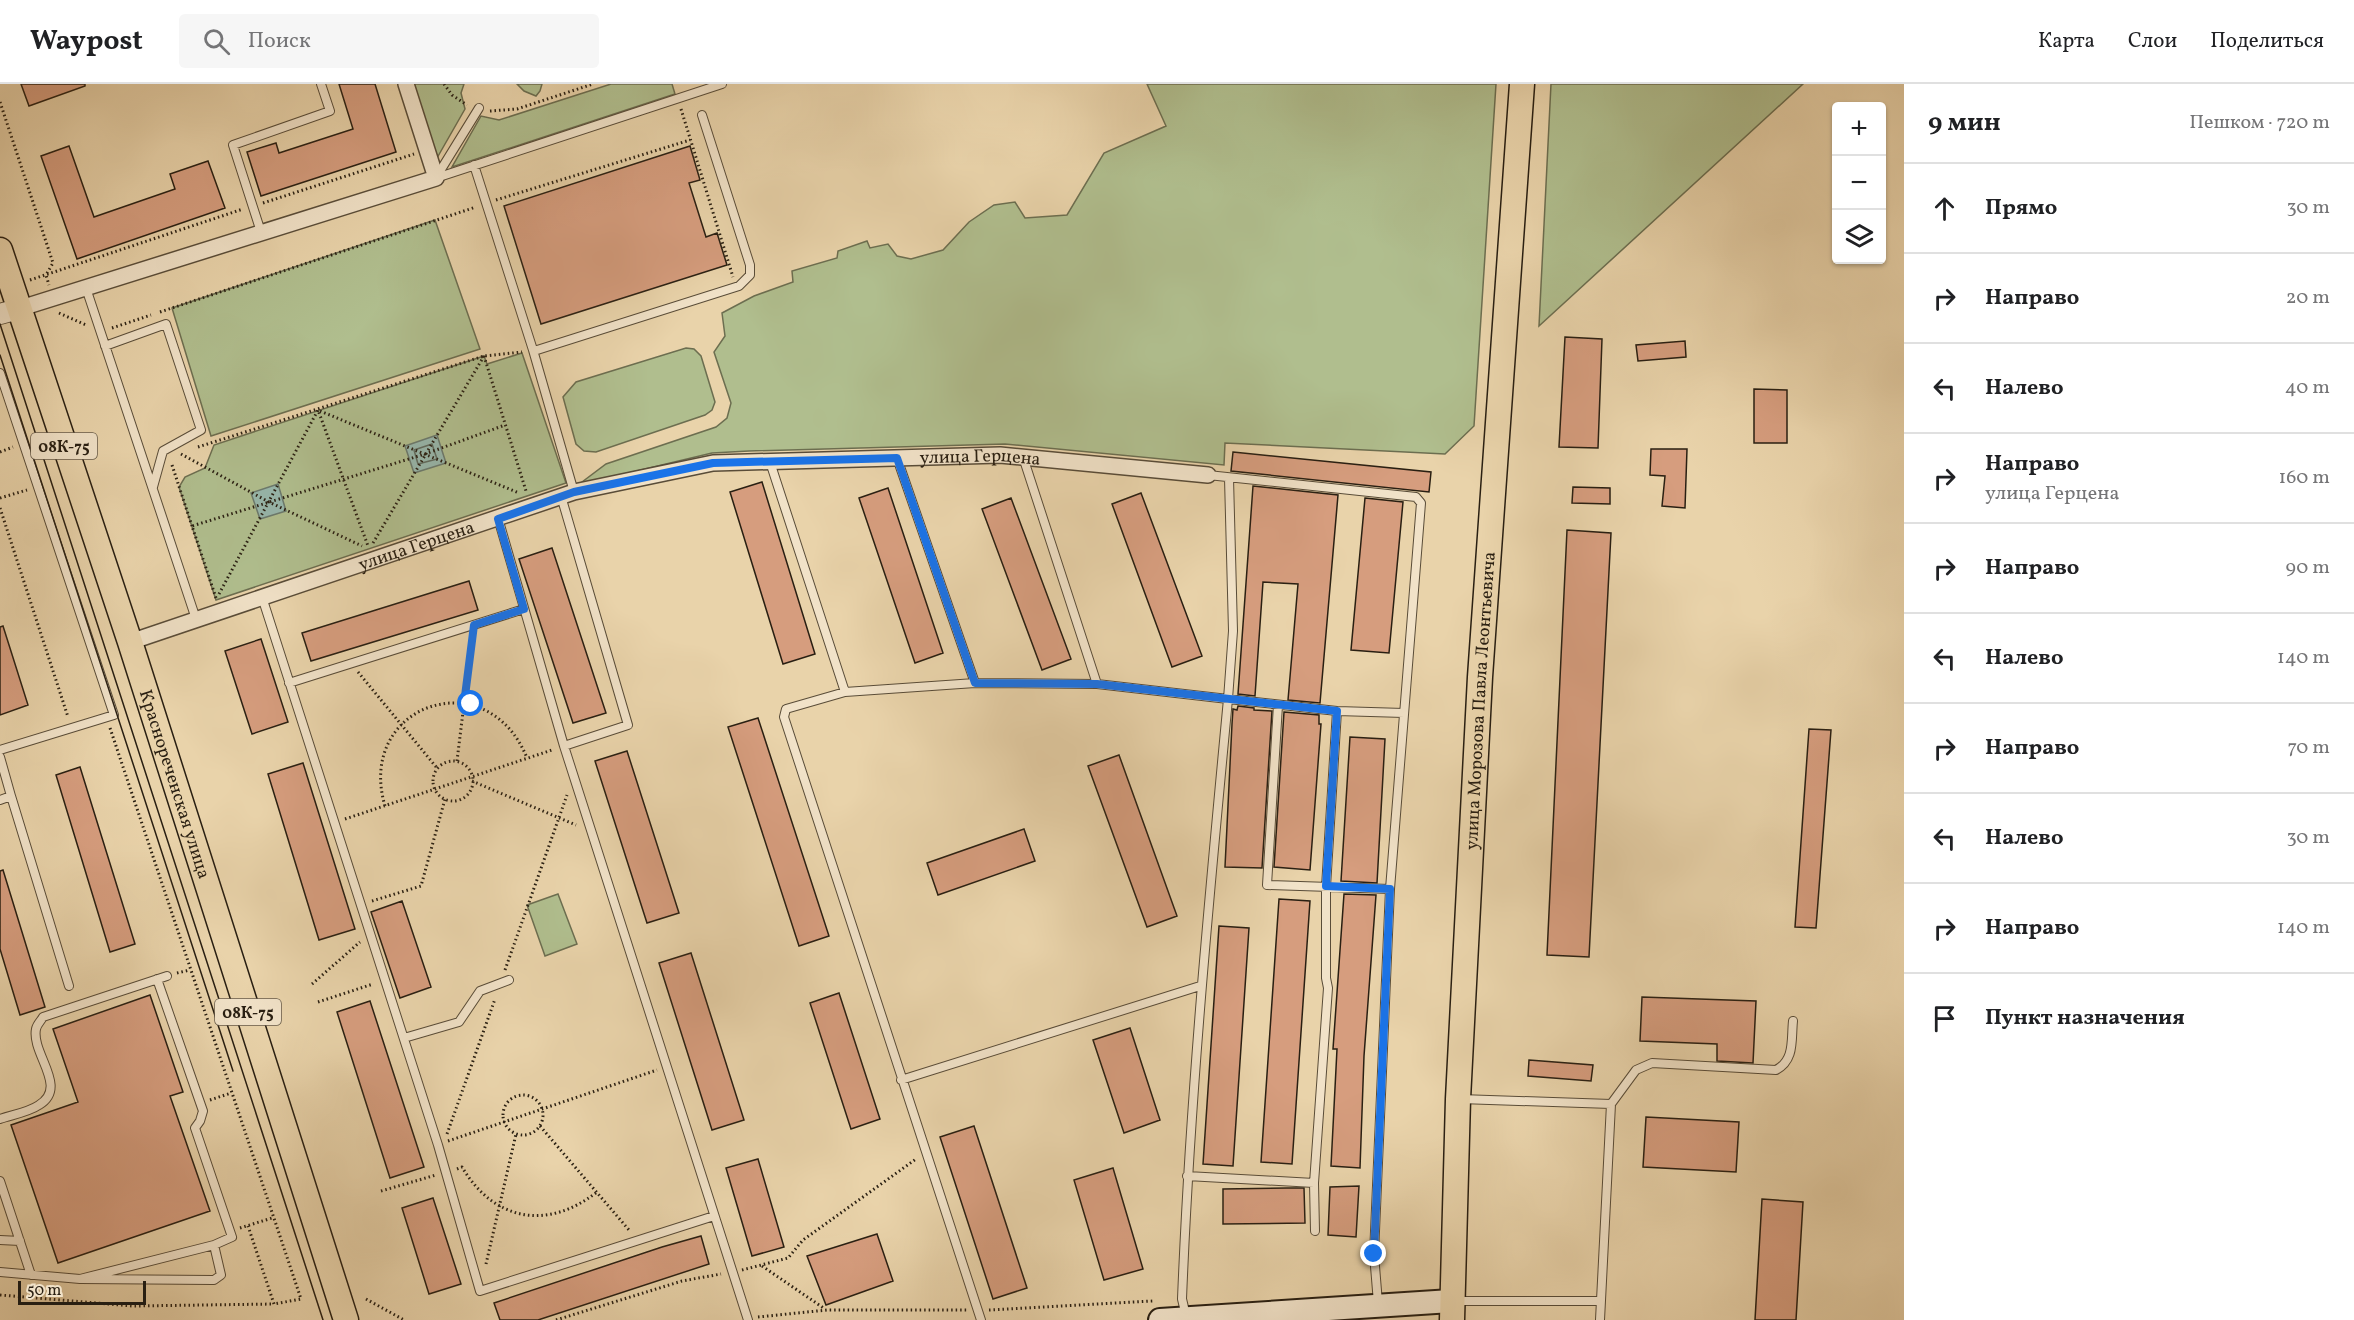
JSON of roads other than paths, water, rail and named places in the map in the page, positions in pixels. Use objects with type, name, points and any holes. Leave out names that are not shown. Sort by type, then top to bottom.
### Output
[{"type":"main road","name":"улица Морозова Павла Леонтьевича","points":[[1452,1311],[1458,1099],[1480,677],[1522,84]]},
{"type":"main road","name":"Краснореченская улица","points":[[0,250],[9,312],[130,642],[346,1320]]},
{"type":"main road","points":[[1160,1320],[1184,1309],[1378,1305],[1452,1311]]},
{"type":"street","points":[[9,312],[436,178],[406,84]]},
{"type":"street","name":"улица Герцена","points":[[130,642],[567,494],[713,463],[1000,455],[1209,475]]},
{"type":"lane","points":[[261,232],[233,145],[330,111],[321,84]]},
{"type":"lane","points":[[436,178],[722,84]]},
{"type":"lane","points":[[436,178],[478,108]]},
{"type":"lane","points":[[534,351],[739,286],[750,275],[750,265],[702,115]]},
{"type":"lane","points":[[474,165],[534,351],[567,494],[628,725],[564,746]]},
{"type":"lane","points":[[86,288],[196,620]]},
{"type":"lane","points":[[105,346],[166,324],[201,430],[163,451],[152,488]]},
{"type":"lane","points":[[0,373],[114,715],[0,750]]},
{"type":"lane","points":[[1023,457],[1097,684]]},
{"type":"lane","points":[[897,458],[975,683]]},
{"type":"lane","points":[[771,462],[845,692]]},
{"type":"lane","points":[[1209,475],[1416,498],[1420,501],[1390,889],[1374,1254],[1378,1305]]},
{"type":"lane","points":[[1184,1309],[1187,1176],[1200,986],[1233,631],[1229,478]]},
{"type":"lane","points":[[498,519],[564,746],[748,1320]]},
{"type":"lane","points":[[262,597],[371,932],[446,1172],[480,1291],[714,1216]]},
{"type":"lane","points":[[290,683],[524,609]]},
{"type":"lane","points":[[981,1320],[784,717],[786,709],[845,692],[975,683],[1097,684],[1337,711],[1404,713]]},
{"type":"lane","points":[[1278,705],[1267,885],[1390,889]]},
{"type":"lane","points":[[1315,1231],[1314,1183],[1328,988],[1326,886],[1337,711]]},
{"type":"lane","points":[[0,757],[69,986]]},
{"type":"lane","points":[[0,800],[11,796]]},
{"type":"lane","points":[[0,1119],[39,1106],[49,1097],[51,1084],[36,1039],[36,1027],[44,1017],[167,976]]},
{"type":"lane","points":[[80,1279],[230,1239],[230,1232],[195,1128],[203,1111],[157,979]]},
{"type":"lane","points":[[404,1038],[459,1022],[480,991],[509,980]]},
{"type":"lane","points":[[901,1080],[1200,986]]},
{"type":"lane","points":[[1600,1320],[1611,1104],[1636,1070],[1652,1063],[1776,1070],[1785,1065],[1789,1058],[1793,1021]]},
{"type":"lane","points":[[1458,1099],[1611,1104]]},
{"type":"lane","points":[[1187,1176],[1314,1183]]},
{"type":"lane","points":[[0,1181],[31,1275]]},
{"type":"lane","points":[[0,1239],[20,1242]]},
{"type":"lane","points":[[0,1272],[80,1279],[214,1280],[221,1275],[214,1245]]},
{"type":"lane","points":[[1452,1311],[1601,1301]]},
{"type":"water","points":[[437,435],[446,463],[414,473],[405,446]]},
{"type":"water","points":[[278,484],[286,511],[260,519],[251,493]]},
{"type":"tram line","points":[[0,324],[323,1320]]},
{"type":"tram line","points":[[0,355],[233,1071]]}]
